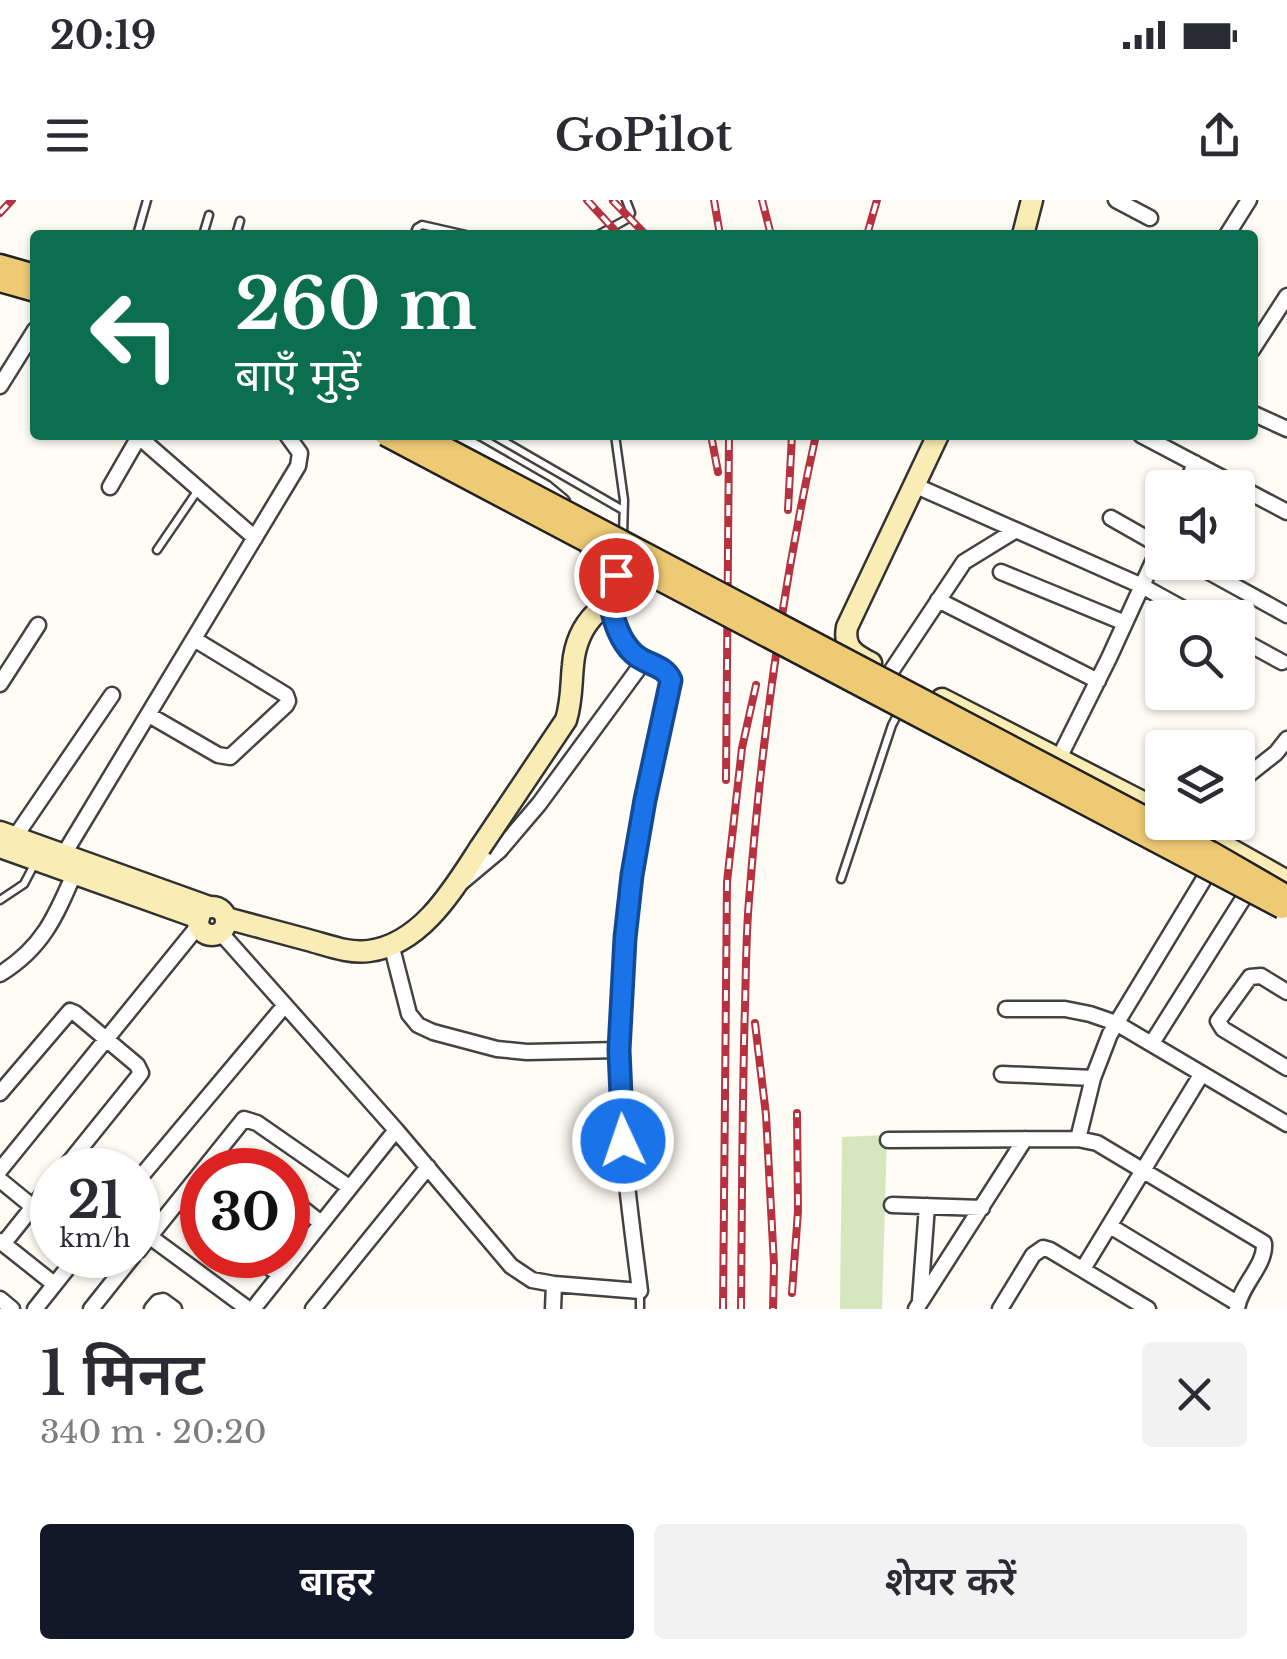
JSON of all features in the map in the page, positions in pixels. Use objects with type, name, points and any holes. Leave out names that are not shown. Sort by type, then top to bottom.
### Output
[{"type":"main road","points":[[1024,230],[1032,200]]},
{"type":"main road","points":[[0,265],[30,274]]},
{"type":"main road","points":[[0,281],[30,290]]},
{"type":"main road","points":[[395,440],[1285,905]]},
{"type":"main road","points":[[430,440],[1210,852],[1285,905]]},
{"type":"main road","points":[[936,440],[847,627],[845,636],[850,650],[1145,803]]},
{"type":"main road","points":[[5,839],[58,864],[210,920],[347,950],[369,952],[392,944],[425,922],[454,888],[566,720],[575,648],[590,619],[601,606],[652,577]]},
{"type":"main road","points":[[1214,840],[1287,881]]},
{"type":"street","points":[[1116,200],[1150,218]]},
{"type":"street","points":[[1230,230],[1248,200]]},
{"type":"street","points":[[1258,341],[1286,299]]},
{"type":"street","points":[[0,386],[4,370],[30,336]]},
{"type":"street","points":[[1258,416],[1287,429]]},
{"type":"street","points":[[110,486],[137,440]]},
{"type":"street","points":[[143,440],[255,538]]},
{"type":"street","points":[[0,974],[29,954],[57,914],[58,864],[300,460],[292,440]]},
{"type":"street","points":[[0,1170],[210,920],[511,1266],[532,1280],[640,1291],[623,1141],[619,1050],[632,875],[671,680],[665,670],[636,657],[625,644],[600,569],[561,501],[461,440]]},
{"type":"street","points":[[1150,440],[1287,512]]},
{"type":"street","points":[[1192,470],[1195,464]]},
{"type":"street","points":[[914,485],[1167,600]]},
{"type":"street","points":[[1111,518],[1145,536]]},
{"type":"street","points":[[890,673],[957,570],[970,556],[1016,530]]},
{"type":"street","points":[[1001,572],[1125,623]]},
{"type":"street","points":[[1059,758],[1145,580]]},
{"type":"street","points":[[1224,580],[1287,615]]},
{"type":"street","points":[[938,600],[1098,681]]},
{"type":"street","points":[[0,684],[38,624]]},
{"type":"street","points":[[149,715],[230,758],[286,705],[286,695],[194,638]]},
{"type":"street","points":[[1255,647],[1282,662]]},
{"type":"street","points":[[454,888],[498,852],[539,804],[644,661]]},
{"type":"street","points":[[5,839],[112,695]]},
{"type":"street","points":[[1255,769],[1287,739]]},
{"type":"street","points":[[1078,1139],[1093,1078],[1116,1023],[1224,846]]},
{"type":"street","points":[[1152,1044],[1263,867]]},
{"type":"street","points":[[392,944],[409,1014],[418,1025],[497,1049],[619,1050]]},
{"type":"street","points":[[1287,992],[1261,976],[1250,977],[1218,1022],[1223,1029],[1287,1068]]},
{"type":"street","points":[[160,1154],[285,1005]]},
{"type":"street","points":[[1006,1010],[1076,1011],[1116,1023],[1287,1124]]},
{"type":"street","points":[[0,1094],[70,1011],[75,1013],[138,1065],[141,1073],[81,1148]]},
{"type":"street","points":[[1002,1074],[1093,1078]]},
{"type":"street","points":[[1083,1269],[1201,1075]]},
{"type":"street","points":[[160,1224],[244,1119],[258,1123],[349,1188]]},
{"type":"street","points":[[310,1237],[396,1130]]},
{"type":"street","points":[[888,1140],[1078,1139],[1097,1143],[1264,1243],[1265,1253],[1237,1306],[1110,1226]]},
{"type":"street","points":[[918,1307],[1026,1140]]},
{"type":"street","points":[[317,1308],[428,1167]]},
{"type":"street","points":[[0,1180],[30,1205]]},
{"type":"street","points":[[892,1205],[982,1208]]},
{"type":"street","points":[[918,1307],[927,1206]]},
{"type":"street","points":[[30,1210],[2,1242],[54,1284]]},
{"type":"street","points":[[310,1215],[321,1223]]},
{"type":"street","points":[[160,1243],[250,1309],[277,1278]]},
{"type":"street","points":[[1000,1309],[1038,1249],[1050,1250],[1148,1309]]},
{"type":"street","points":[[35,1309],[59,1278]]},
{"type":"street","points":[[91,1309],[116,1278]]},
{"type":"street","points":[[553,1309],[554,1284]]},
{"type":"street","points":[[0,1299],[12,1309]]},
{"type":"street","points":[[152,1309],[158,1302],[164,1302],[174,1309]]},
{"type":"lane","points":[[138,230],[147,200]]},
{"type":"lane","points":[[609,230],[629,218],[626,200]]},
{"type":"lane","points":[[204,230],[209,215]]},
{"type":"lane","points":[[237,230],[240,221]]},
{"type":"lane","points":[[415,230],[422,225],[444,230]]},
{"type":"lane","points":[[502,440],[624,511]]},
{"type":"lane","points":[[607,594],[622,550],[624,511],[617,440]]},
{"type":"lane","points":[[157,550],[198,489]]},
{"type":"lane","points":[[841,879],[892,725],[914,686]]},
{"type":"lane","points":[[0,900],[58,864]]},
{"type":"lane","points":[[640,1291],[640,1309]]},
{"type":"green space","points":[[887,1135],[882,1309],[840,1309],[842,1137]]},
{"type":"railway","points":[[0,213],[12,200]]},
{"type":"railway","points":[[587,200],[614,230]]},
{"type":"railway","points":[[714,200],[719,230]]},
{"type":"railway","points":[[762,200],[770,230]]},
{"type":"railway","points":[[868,230],[877,200]]},
{"type":"railway","points":[[613,201],[641,230]]},
{"type":"railway","points":[[712,440],[718,472]]},
{"type":"railway","points":[[726,780],[729,440]]},
{"type":"railway","points":[[788,510],[792,440]]},
{"type":"railway","points":[[741,1309],[746,953],[754,842],[783,608],[815,440]]},
{"type":"railway","points":[[723,1309],[727,882],[742,748],[756,685]]},
{"type":"railway","points":[[755,1023],[766,1115],[773,1309]]},
{"type":"railway","points":[[792,1293],[798,1211],[797,1113]]},
{"type":"route","points":[[616,575],[607,594],[625,644],[636,657],[665,670],[671,680],[645,800],[625,938],[619,1050],[623,1141]]}]
